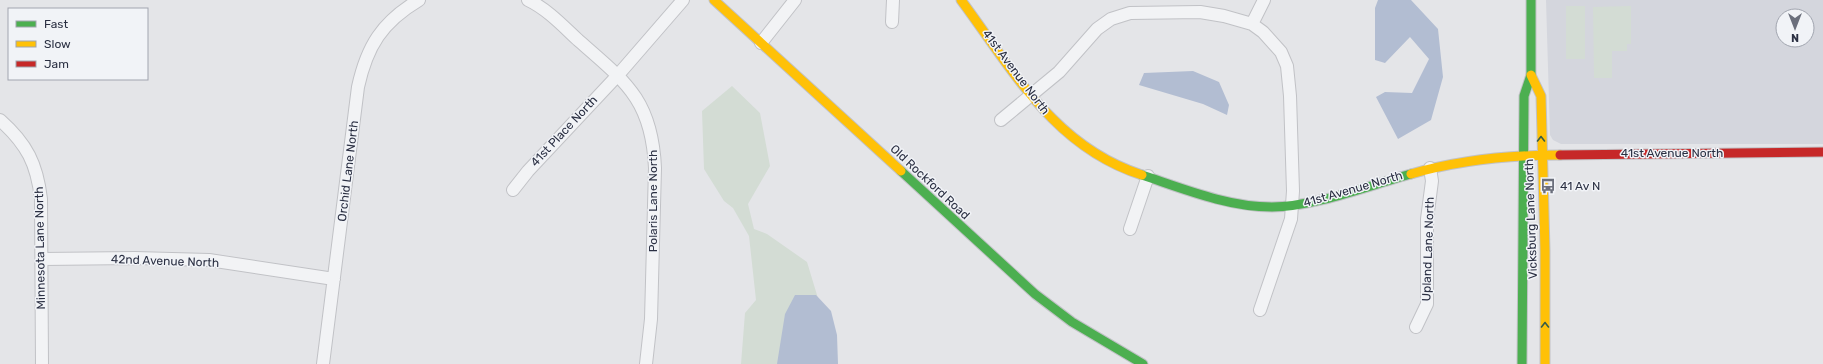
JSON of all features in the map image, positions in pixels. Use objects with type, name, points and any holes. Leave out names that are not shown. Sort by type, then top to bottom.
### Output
[{"type":"street","name":"Orchid Lane North","points":[[323,364],[358,87],[363,64],[373,43],[386,24],[404,9],[419,0]]},
{"type":"street","points":[[528,0],[554,18],[618,75],[683,0]]},
{"type":"street","name":"Old Rockford Road","points":[[714,0],[1035,294],[1072,322],[1143,364]]},
{"type":"street","points":[[761,43],[795,0]]},
{"type":"street","points":[[892,22],[893,0]]},
{"type":"street","name":"41st Avenue North","points":[[961,0],[1030,94],[1061,129],[1083,147],[1107,162],[1207,196],[1239,204],[1272,207],[1304,204],[1446,164],[1524,155],[1823,152]]},
{"type":"street","points":[[1252,24],[1264,0]]},
{"type":"street","name":"Vicksburg Lane North","points":[[1522,364],[1524,96],[1531,75],[1531,0]]},
{"type":"street","points":[[1001,120],[1030,94],[1059,72],[1097,29],[1117,17],[1130,14],[1200,12],[1224,16],[1252,24],[1273,40],[1281,52],[1287,66],[1290,96],[1291,219],[1260,310]]},
{"type":"street","name":"41st Place North","points":[[513,190],[528,171],[618,75]]},
{"type":"street","name":"Polaris Lane North","points":[[618,75],[631,90],[642,108],[650,127],[654,148],[655,168],[651,320],[646,364]]},
{"type":"street","name":"Vicksburg Lane North","points":[[1531,75],[1541,96],[1545,251],[1545,364]]},
{"type":"street","name":"Minnesota Lane North","points":[[0,120],[22,142],[33,160],[39,179],[41,199],[42,259],[42,364]]},
{"type":"street","name":"Upland Lane North","points":[[1416,327],[1427,304],[1427,219],[1432,181],[1430,168]]},
{"type":"street","points":[[1130,229],[1148,176]]},
{"type":"street","name":"42nd Avenue North","points":[[42,259],[135,258],[209,260],[334,279]]},
{"type":"shaded area","points":[[1546,0],[1823,0],[1823,144],[1561,144],[1553,140],[1550,135]]},
{"type":"shaded area","points":[[1566,6],[1585,6],[1585,59],[1566,59]]},
{"type":"shaded area","points":[[1631,6],[1631,44],[1627,44],[1627,51],[1612,51],[1612,78],[1594,78],[1593,7]]},
{"type":"shaded area","points":[[732,86],[760,113],[770,166],[748,204],[754,229],[767,234],[807,262],[827,328],[829,364],[741,364],[745,313],[756,300],[749,236],[733,208],[724,201],[704,169],[702,111]]},
{"type":"water","points":[[1378,0],[1411,0],[1438,29],[1443,77],[1431,120],[1398,139],[1376,97],[1385,92],[1412,93],[1429,59],[1410,37],[1385,63],[1375,60],[1375,8]]},
{"type":"water","points":[[1193,71],[1219,82],[1229,105],[1227,115],[1203,104],[1139,85],[1144,73]]},
{"type":"water","points":[[795,295],[816,295],[831,311],[837,335],[838,364],[777,364],[785,314]]},
{"type":"traffic: fast","points":[[1522,364],[1524,96],[1531,75],[1531,0]]},
{"type":"traffic: fast","points":[[901,171],[1035,294],[1072,322],[1143,364]]},
{"type":"traffic: fast","points":[[1142,175],[1223,201],[1272,207],[1306,203],[1342,195],[1411,174]]},
{"type":"traffic: slow","points":[[714,0],[901,171]]},
{"type":"traffic: slow","points":[[961,0],[1018,79],[1060,126],[1084,146],[1111,162],[1142,175]]},
{"type":"traffic: slow","points":[[1531,75],[1541,96],[1545,251],[1545,364]]},
{"type":"traffic: slow","points":[[1411,174],[1448,165],[1485,159],[1560,155]]},
{"type":"traffic: jam","points":[[1560,155],[1823,152]]},
{"type":"place","name":"41 Av N","points":[[1548,186]]}]
